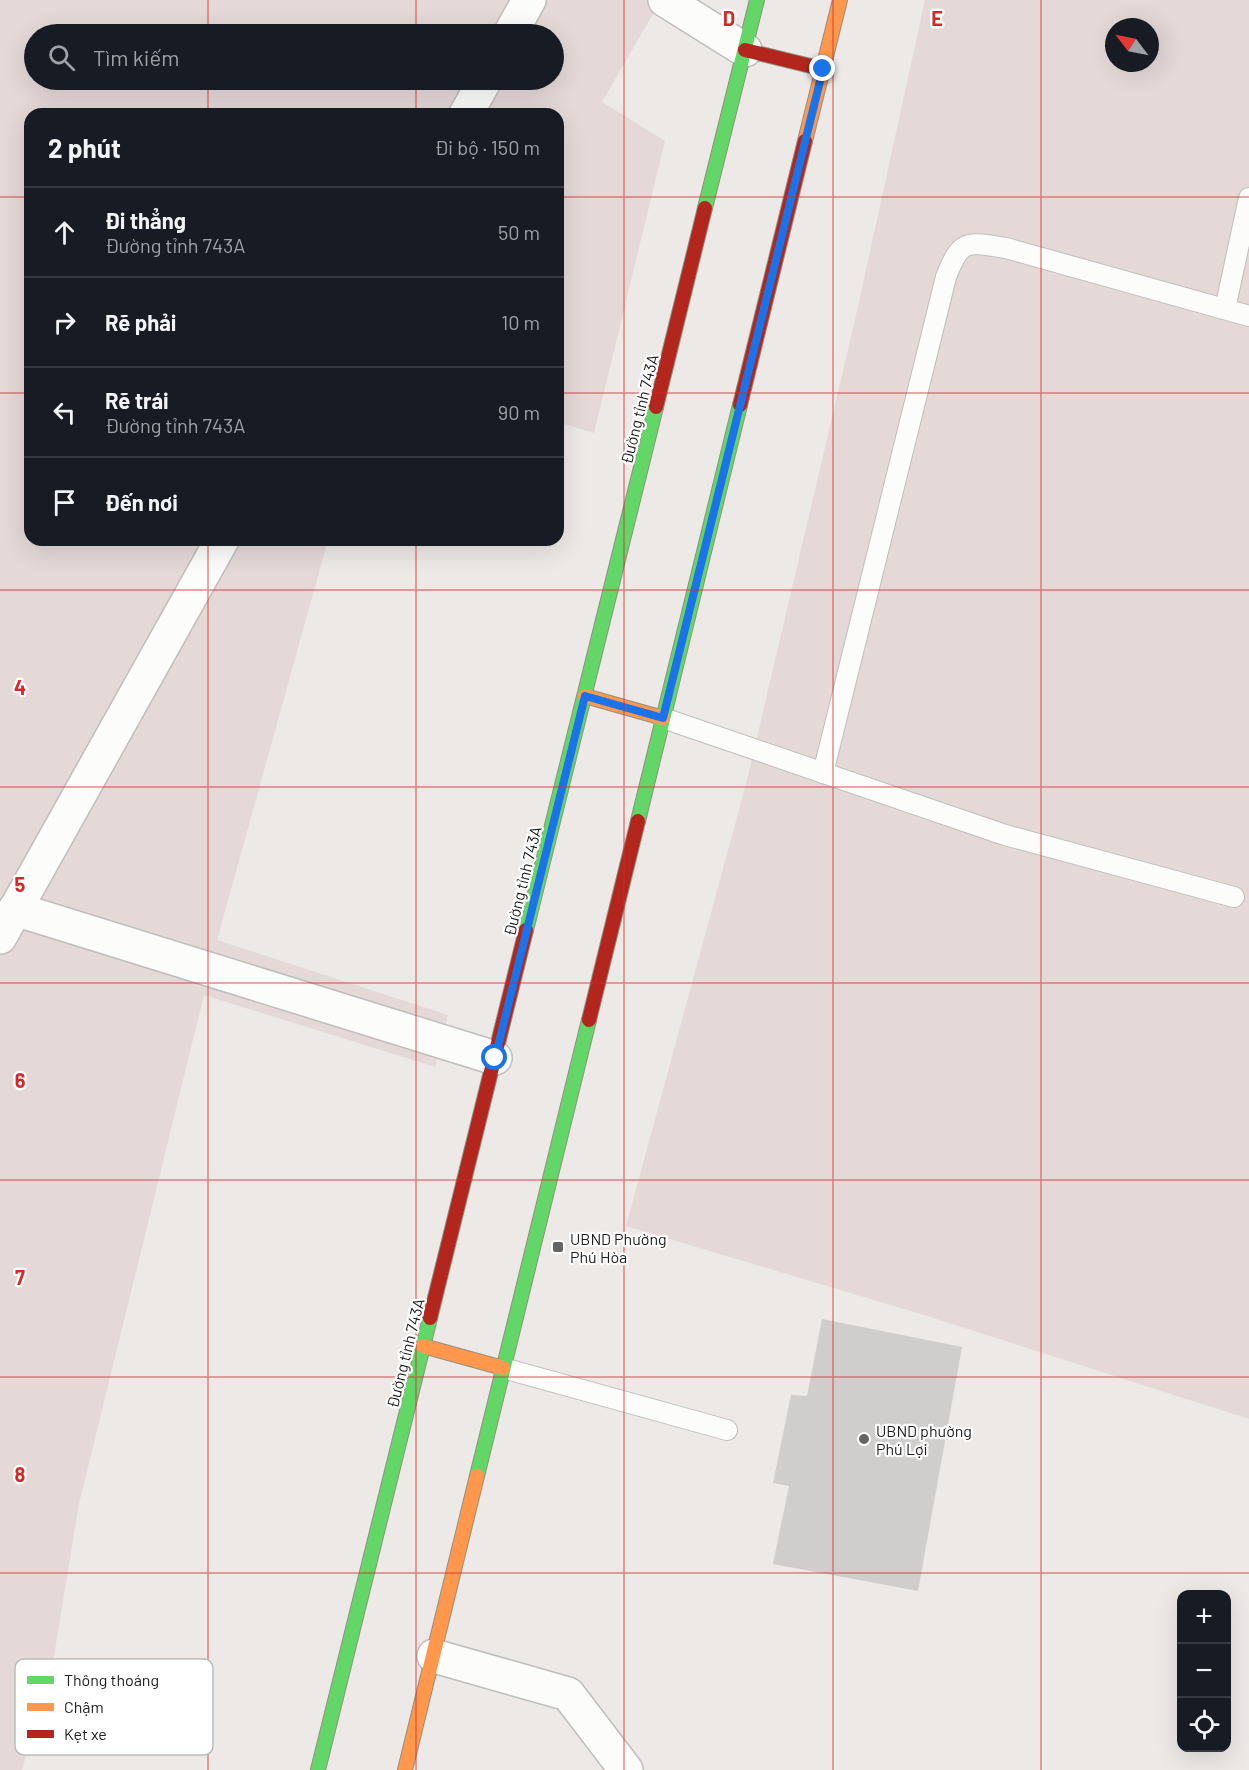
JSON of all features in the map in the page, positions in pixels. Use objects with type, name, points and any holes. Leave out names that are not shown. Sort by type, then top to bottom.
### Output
[{"type":"main road","name":"Đường tỉnh 743A","points":[[318,1770],[757,0]]},
{"type":"main road","points":[[405,1770],[840,0]]},
{"type":"main road","points":[[745,50],[823,69]]},
{"type":"main road","points":[[585,696],[663,718]]},
{"type":"main road","points":[[423,1346],[503,1368]]},
{"type":"street","points":[[516,24],[529,0]]},
{"type":"street","points":[[665,0],[745,50]]},
{"type":"street","points":[[469,108],[479,90]]},
{"type":"street","points":[[219,546],[8,923],[495,1058]]},
{"type":"street","points":[[434,1656],[568,1694],[626,1770]]},
{"type":"lane","points":[[1225,309],[1249,198]]},
{"type":"lane","points":[[822,773],[946,277],[959,250],[963,246],[976,243],[1006,248],[1249,316]]},
{"type":"lane","points":[[663,718],[1005,835],[1234,897]]},
{"type":"lane","points":[[503,1368],[727,1430]]},
{"type":"shaded area","points":[[0,0],[661,0],[602,102],[665,141],[594,433],[564,424],[564,108],[24,108],[24,546],[326,546],[217,940],[448,1015],[435,1067],[204,995],[79,1504],[53,1659],[15,1659],[15,1755],[26,1755],[22,1770],[0,1770]]},
{"type":"shaded area","points":[[925,0],[1249,0],[1249,1419],[924,1315],[626,1226],[746,784],[857,311]]},
{"type":"building","name":"UBND phường Phú Lợi","points":[[822,1319],[962,1347],[918,1591],[773,1564],[789,1486],[773,1483],[791,1395],[807,1396]]},
{"type":"traffic: fast","points":[[705,208],[757,0]]},
{"type":"traffic: fast","points":[[638,821],[740,405]]},
{"type":"traffic: fast","points":[[526,930],[656,407]]},
{"type":"traffic: fast","points":[[477,1476],[589,1020]]},
{"type":"traffic: fast","points":[[318,1770],[430,1318]]},
{"type":"traffic: slow","points":[[805,141],[840,0]]},
{"type":"traffic: slow","points":[[585,696],[663,718]]},
{"type":"traffic: slow","points":[[423,1346],[503,1368]]},
{"type":"traffic: slow","points":[[405,1770],[477,1476]]},
{"type":"traffic: jam","points":[[745,50],[823,69]]},
{"type":"traffic: jam","points":[[740,405],[805,141]]},
{"type":"traffic: jam","points":[[656,407],[705,208]]},
{"type":"traffic: jam","points":[[589,1020],[638,821]]},
{"type":"traffic: jam","points":[[430,1318],[526,930]]},
{"type":"place","name":"UBND Phường Phú Hòa","points":[[558,1247]]},
{"type":"place","name":"UBND phường Phú Lợi","points":[[864,1439]]},
{"type":"route","points":[[495,1058],[585,696],[663,718],[823,69]]}]
